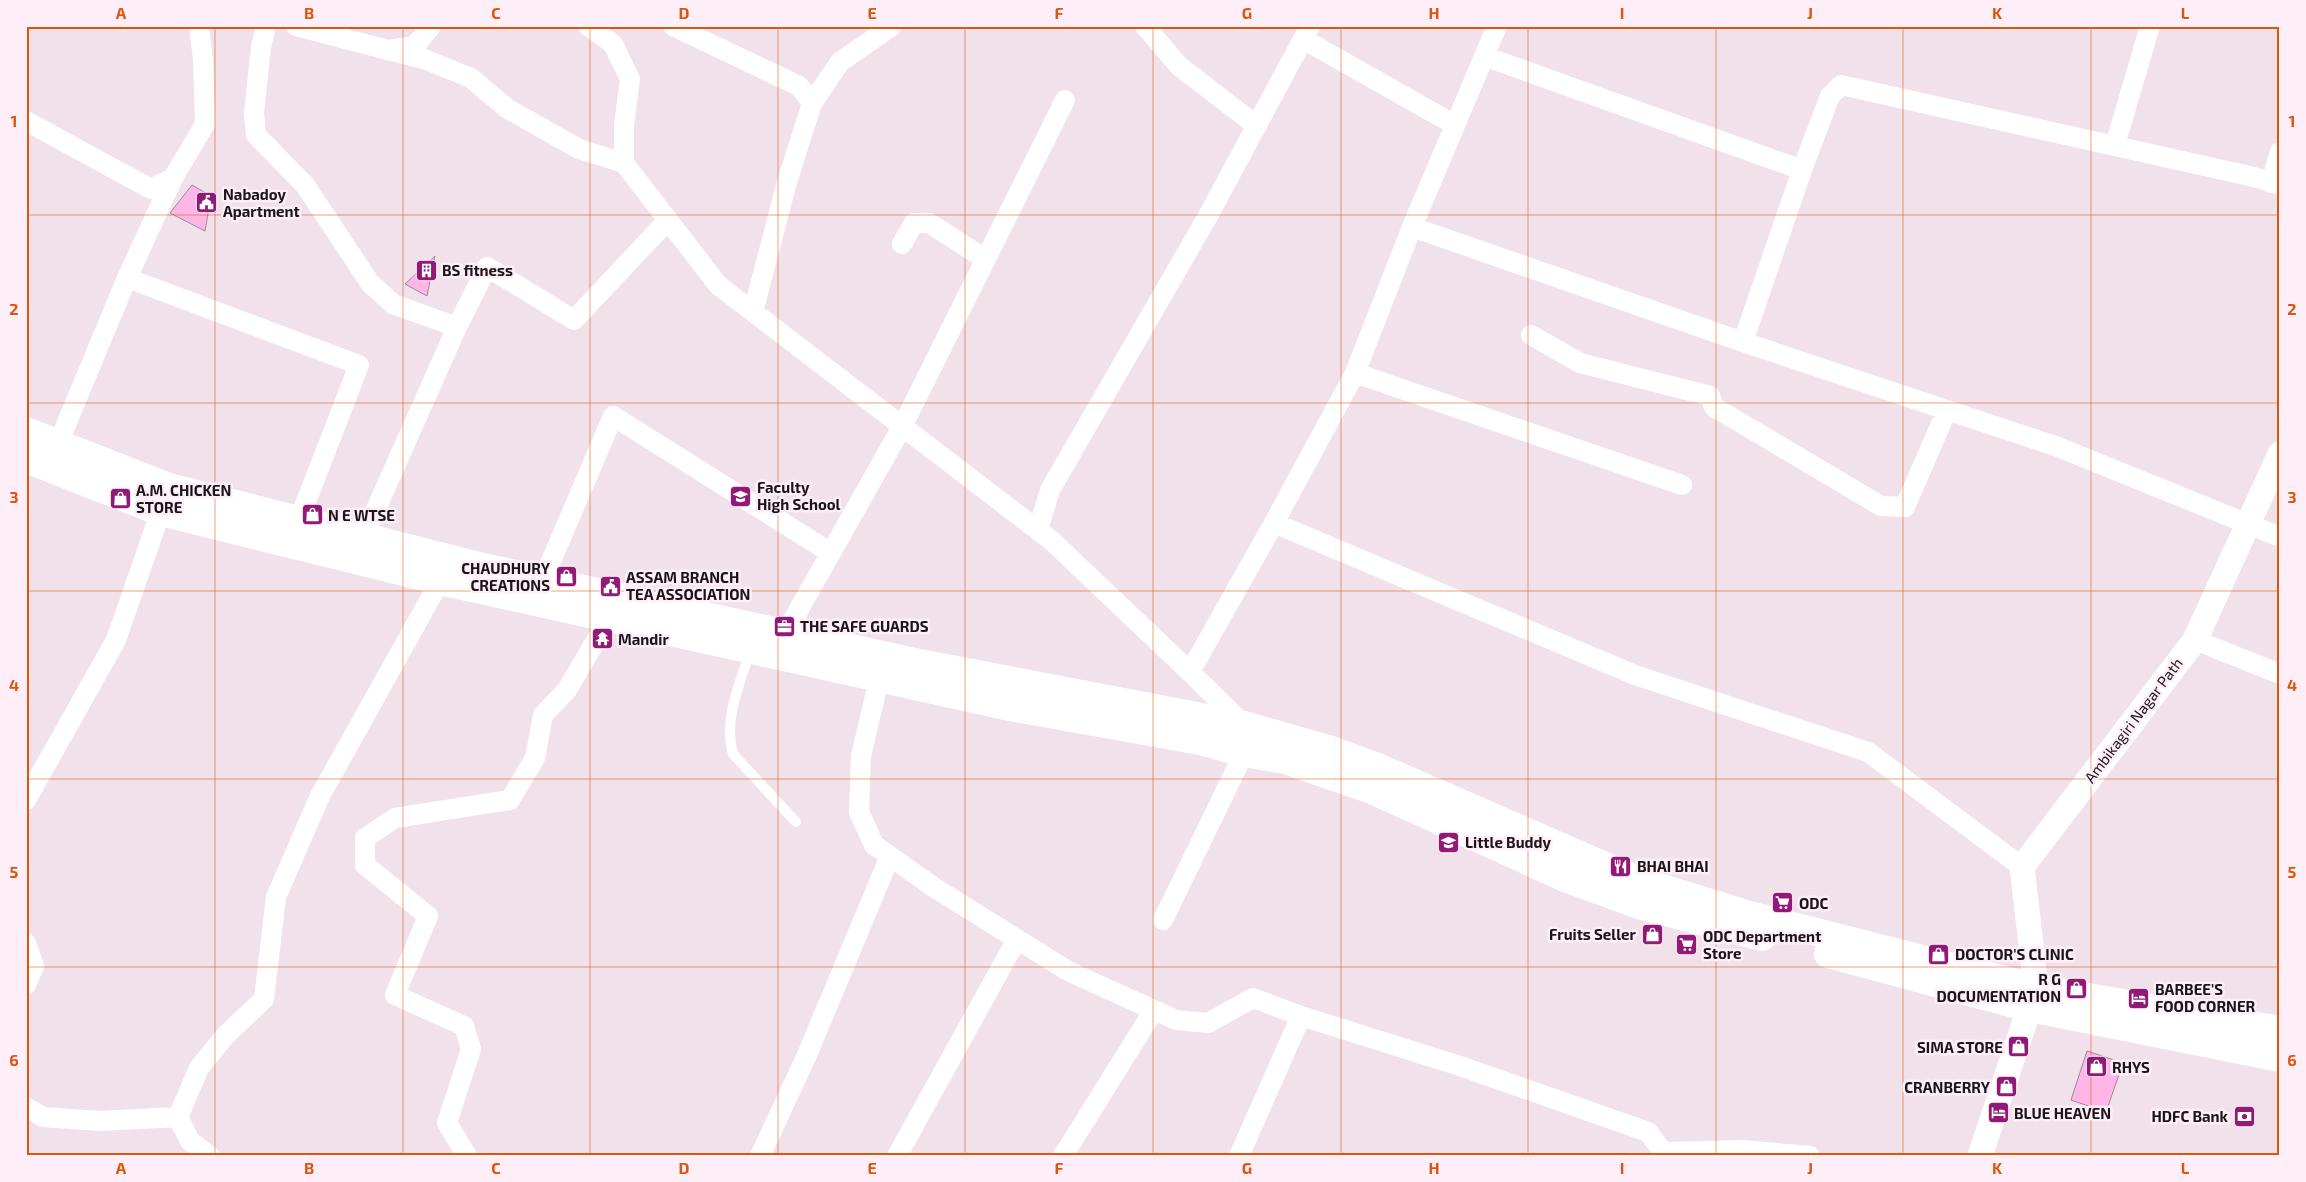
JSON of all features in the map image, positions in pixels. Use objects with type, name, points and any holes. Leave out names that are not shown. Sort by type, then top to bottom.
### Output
[{"type":"main road","points":[[26,431],[58,444],[165,499],[299,520],[543,580],[785,634],[1010,707],[1200,742],[1244,753],[1285,760],[1372,790],[1523,861],[1642,906],[2280,1058]]},
{"type":"main road","points":[[26,458],[440,581],[608,620],[751,650],[882,667],[1244,725],[1328,749],[1380,768],[1642,882],[1746,914],[2033,998],[2280,1030]]},
{"type":"street","points":[[58,444],[127,278],[173,178],[205,124],[203,59],[199,26]]},
{"type":"street","points":[[266,26],[260,47],[254,114],[256,135],[306,185],[370,283],[393,304],[457,328]]},
{"type":"street","points":[[296,26],[424,59],[471,78],[508,109],[580,149],[624,163],[718,285],[1038,530],[1244,725],[1244,753],[1163,920]]},
{"type":"street","points":[[388,50],[415,46],[431,26]]},
{"type":"street","points":[[588,26],[613,44],[630,79],[624,125],[624,163]]},
{"type":"street","points":[[673,26],[800,86],[812,103]]},
{"type":"street","points":[[753,312],[787,182],[812,103],[840,62],[892,26]]},
{"type":"street","points":[[1145,26],[1179,66],[1257,126]]},
{"type":"street","points":[[1190,672],[1274,523],[1355,373],[1412,227],[1496,26]]},
{"type":"street","points":[[2115,145],[2150,26]]},
{"type":"street","points":[[1038,530],[1050,490],[1203,224],[1307,33],[1455,125]]},
{"type":"street","points":[[1484,56],[1802,170]]},
{"type":"street","points":[[1743,342],[1802,170],[1830,96],[1841,85],[2115,145],[2275,184],[2280,152]]},
{"type":"street","points":[[785,634],[902,427],[1065,100]]},
{"type":"street","points":[[26,121],[151,189],[173,178]]},
{"type":"street","points":[[364,536],[457,328],[487,268],[574,320],[668,220]]},
{"type":"street","points":[[902,244],[914,223],[929,223],[986,259]]},
{"type":"street","points":[[1412,227],[1743,342],[2058,446],[2280,537]]},
{"type":"street","points":[[127,278],[359,365],[299,520]]},
{"type":"street","points":[[1531,335],[1580,362],[1710,396],[1714,407],[1881,506],[1905,507],[1947,410]]},
{"type":"street","points":[[1355,373],[1682,485]]},
{"type":"street","points":[[543,580],[613,416],[831,553]]},
{"type":"street","name":"Ambikagiri Nagar Path","points":[[2022,867],[2195,640],[2280,454]]},
{"type":"street","points":[[26,800],[116,640],[165,499]]},
{"type":"street","points":[[1274,523],[1635,675],[1868,752],[2022,867],[2033,998],[1980,1156]]},
{"type":"street","points":[[178,1117],[199,1068],[225,1036],[264,999],[276,897],[320,796],[440,581]]},
{"type":"street","points":[[467,1156],[447,1123],[471,1049],[464,1026],[395,994],[428,916],[365,864],[365,838],[395,818],[510,800],[535,758],[543,715],[567,690],[608,620]]},
{"type":"street","points":[[2195,640],[2280,674]]},
{"type":"street","points":[[882,667],[861,756],[859,812],[874,845],[934,888],[1068,970],[1176,1020],[1208,1022],[1252,998],[1301,1016],[1460,1066],[1648,1132],[1662,1154],[1742,1150],[1810,1156]]},
{"type":"street","points":[[760,1156],[807,1055],[890,856]]},
{"type":"street","points":[[897,1156],[1017,939]]},
{"type":"street","points":[[26,943],[34,966],[26,985]]},
{"type":"street","points":[[1063,1156],[1154,1010]]},
{"type":"street","points":[[1239,1156],[1301,1016]]},
{"type":"street","points":[[26,1107],[43,1117],[100,1121],[178,1117]]},
{"type":"street","points":[[178,1117],[190,1140],[210,1156]]},
{"type":"lane","points":[[751,650],[732,708],[729,740],[733,754],[796,822]]},
{"type":"building","points":[[192,185],[211,196],[205,231],[170,213]]},
{"type":"building","name":"BS fitness","points":[[435,256],[427,296],[405,284]]},
{"type":"building","points":[[2087,1051],[2123,1063],[2106,1112],[2071,1100]]},
{"type":"place","name":"Nabadoy Apartment","points":[[207,203]]},
{"type":"place","name":"BS fitness","points":[[426,270]]},
{"type":"place","name":"Faculty High School","points":[[741,496]]},
{"type":"place","name":"A.M. CHICKEN STORE","points":[[120,499]]},
{"type":"place","name":"N E WTSE","points":[[312,515]]},
{"type":"place","name":"CHAUDHURY CREATIONS","points":[[566,577]]},
{"type":"place","name":"ASSAM BRANCH TEA ASSOCIATION","points":[[610,586]]},
{"type":"place","name":"THE SAFE GUARDS","points":[[784,626]]},
{"type":"place","name":"Mandir","points":[[602,639]]},
{"type":"place","name":"Little Buddy","points":[[1449,842]]},
{"type":"place","name":"BHAI BHAI","points":[[1621,866]]},
{"type":"place","name":"ODC","points":[[1783,903]]},
{"type":"place","name":"Fruits Seller","points":[[1652,934]]},
{"type":"place","name":"ODC Department Store","points":[[1687,945]]},
{"type":"place","name":"DOCTOR'S CLINIC","points":[[1939,954]]},
{"type":"place","name":"R G DOCUMENTATION","points":[[2077,988]]},
{"type":"place","name":"BARBEE'S FOOD CORNER","points":[[2139,998]]},
{"type":"place","name":"SIMA STORE","points":[[2019,1047]]},
{"type":"place","name":"RHYS","points":[[2096,1067]]},
{"type":"place","name":"CRANBERRY","points":[[2006,1087]]},
{"type":"place","name":"BLUE HEAVEN","points":[[1998,1113]]},
{"type":"place","name":"HDFC Bank","points":[[2244,1116]]}]
